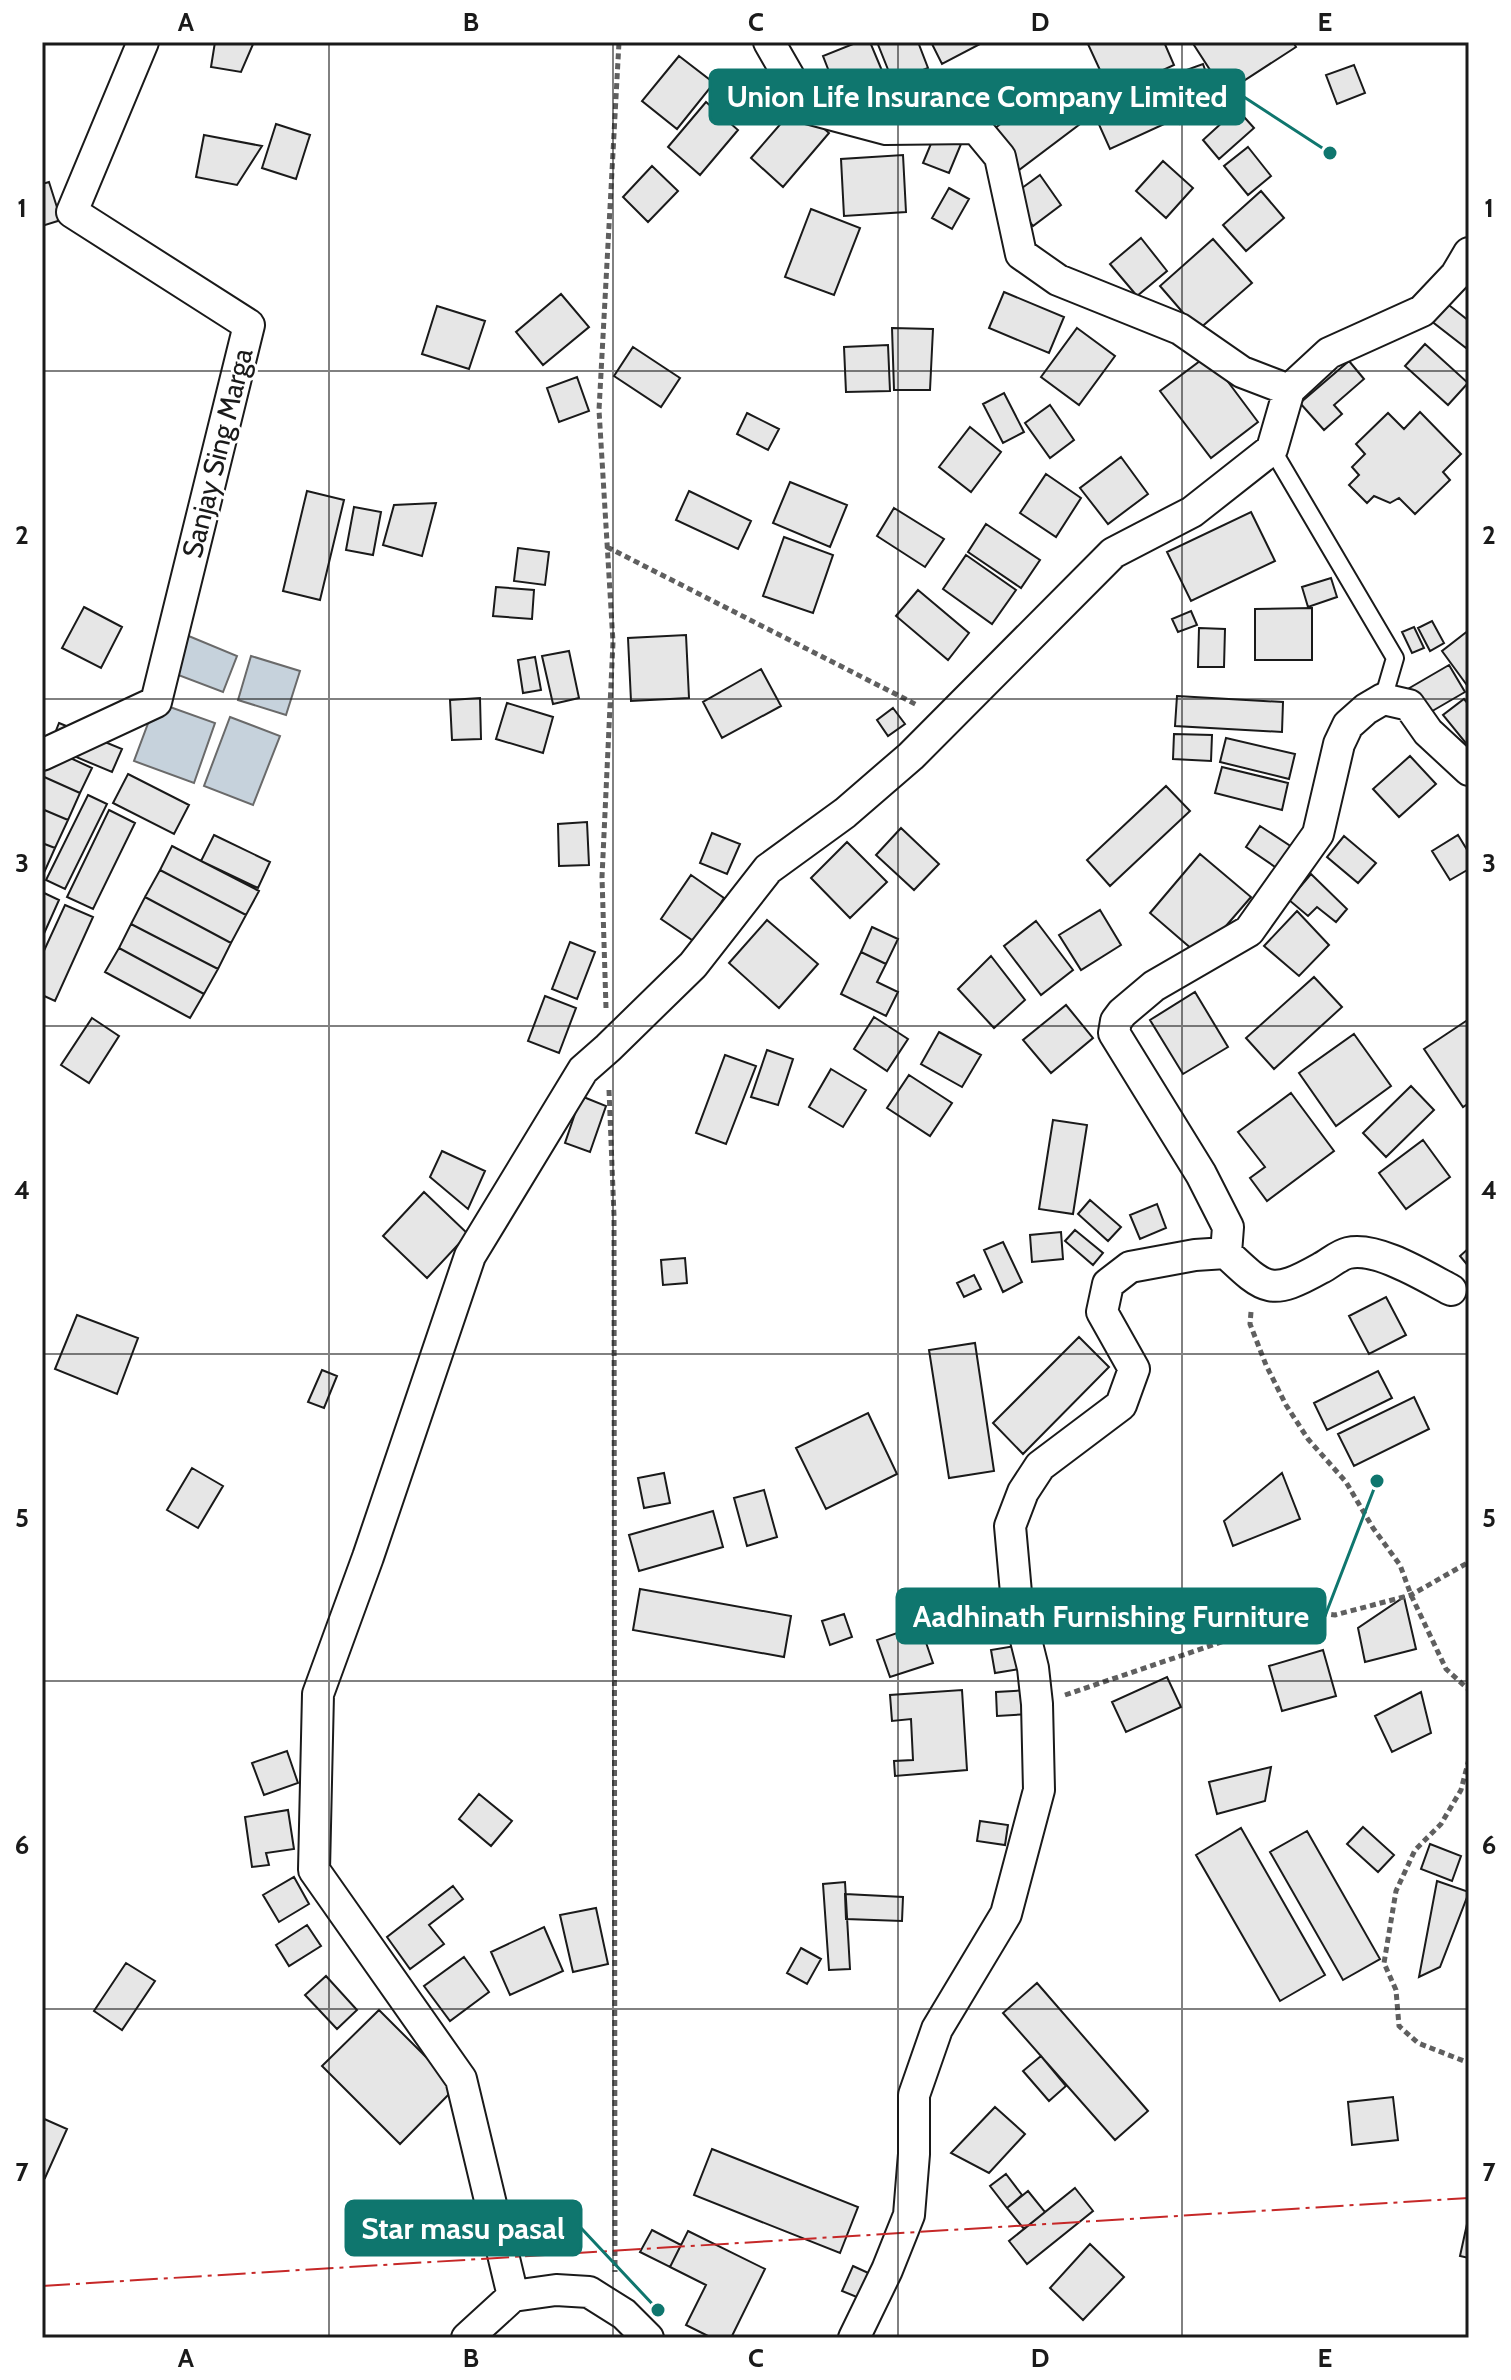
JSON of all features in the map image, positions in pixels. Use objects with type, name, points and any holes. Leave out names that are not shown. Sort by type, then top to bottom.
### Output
[{"type":"street","name":"Sanjay Sing Marga","points":[[42,755],[156,702],[249,325],[72,212],[143,42]]},
{"type":"street","points":[[769,42],[807,108],[886,129],[976,128],[1000,157],[1021,254],[1058,280],[1180,329],[1242,372],[1289,390]]},
{"type":"street","points":[[513,2296],[461,2079],[314,1870],[318,1694],[470,1256],[583,1070],[693,965],[768,869],[845,813],[911,756],[1113,553],[1192,512],[1272,449],[1289,390],[1329,353],[1422,311],[1456,275],[1469,253]]},
{"type":"street","points":[[1226,1253],[1228,1227],[1201,1174],[1114,1033],[1116,1021],[1154,986],[1249,931],[1318,834],[1339,744],[1348,725],[1366,709],[1383,699],[1409,705],[1428,732],[1469,770]]},
{"type":"street","points":[[854,2338],[909,2215],[914,2154],[914,2095],[937,2029],[1006,1914],[1039,1790],[1037,1704],[1033,1668],[1017,1604],[1010,1526],[1023,1492],[1040,1466],[1121,1405],[1134,1369],[1102,1312],[1108,1284],[1130,1267],[1195,1255],[1226,1253],[1254,1279],[1274,1287],[1293,1284],[1348,1253],[1378,1255],[1451,1290]]},
{"type":"street","points":[[467,2338],[513,2296],[556,2290],[589,2292],[624,2314],[648,2338]]},
{"type":"lane","points":[[1272,449],[1395,658],[1383,699]]},
{"type":"path","points":[[615,2308],[614,1216],[602,877],[613,642],[599,410],[619,42]]},
{"type":"path","points":[[607,547],[947,720]]},
{"type":"path","points":[[1254,1279],[1250,1324],[1286,1405],[1308,1439],[1346,1482],[1373,1528],[1400,1565],[1446,1669],[1469,1690]]},
{"type":"path","points":[[1037,1704],[1310,1612],[1335,1615],[1411,1595],[1469,1562]]},
{"type":"path","points":[[1469,1759],[1461,1790],[1441,1824],[1415,1850],[1396,1891],[1384,1963],[1396,1990],[1399,2026],[1418,2043],[1469,2063]]},
{"type":"path","points":[[1414,2338],[1422,2338]]},
{"type":"shaded area","points":[[179,632],[237,656],[223,692],[165,670]]},
{"type":"shaded area","points":[[251,656],[300,671],[286,715],[238,700]]},
{"type":"shaded area","points":[[156,702],[215,723],[194,783],[134,761]]},
{"type":"shaded area","points":[[230,717],[280,736],[253,805],[204,786]]},
{"type":"building","points":[[215,42],[254,42],[241,72],[211,67]]},
{"type":"building","points":[[858,42],[870,42],[883,73],[837,92],[823,56]]},
{"type":"building","points":[[877,42],[918,42],[928,68],[893,82]]},
{"type":"building","points":[[931,42],[981,42],[982,43],[942,64]]},
{"type":"building","points":[[1087,42],[1164,42],[1174,65],[1111,94]]},
{"type":"building","points":[[1192,42],[1293,42],[1296,47],[1225,93]]},
{"type":"building","points":[[679,56],[714,83],[677,129],[642,101]]},
{"type":"building","points":[[1203,64],[1219,110],[1180,124],[1164,78]]},
{"type":"building","points":[[1354,65],[1365,93],[1337,104],[1326,75]]},
{"type":"building","points":[[1059,79],[1088,118],[1019,170],[990,132]]},
{"type":"building","points":[[1155,80],[1173,120],[1110,149],[1092,109]]},
{"type":"building","points":[[706,102],[738,130],[700,175],[668,147]]},
{"type":"building","points":[[797,105],[829,133],[783,187],[751,158]]},
{"type":"building","points":[[1237,109],[1254,128],[1219,159],[1203,140]]},
{"type":"building","points":[[276,124],[310,135],[296,179],[262,168]]},
{"type":"building","points":[[935,134],[961,144],[949,173],[923,163]]},
{"type":"building","points":[[204,135],[262,146],[237,185],[196,177]]},
{"type":"building","points":[[1248,147],[1271,176],[1248,195],[1224,166]]},
{"type":"building","points":[[903,155],[906,212],[844,216],[841,159]]},
{"type":"building","points":[[1163,161],[1193,188],[1166,218],[1136,191]]},
{"type":"building","points":[[652,166],[678,191],[648,222],[623,197]]},
{"type":"building","points":[[1040,175],[1061,205],[1033,226],[1011,196]]},
{"type":"building","points":[[49,182],[61,220],[42,226],[42,184]]},
{"type":"building","points":[[949,188],[969,199],[952,229],[932,218]]},
{"type":"building","points":[[1261,191],[1284,218],[1246,251],[1223,225]]},
{"type":"building","points":[[811,209],[860,228],[834,295],[785,277]]},
{"type":"building","points":[[1141,238],[1167,271],[1137,296],[1110,264]]},
{"type":"building","points":[[1213,239],[1252,283],[1198,330],[1160,286]]},
{"type":"building","points":[[1004,292],[1064,317],[1049,353],[989,328]]},
{"type":"building","points":[[561,294],[589,327],[543,365],[516,332]]},
{"type":"building","points":[[1445,302],[1469,321],[1469,343],[1466,348],[1430,320]]},
{"type":"building","points":[[437,306],[485,321],[469,369],[422,354]]},
{"type":"building","points":[[892,328],[933,329],[930,390],[894,390]]},
{"type":"building","points":[[1077,328],[1115,356],[1079,405],[1041,377]]},
{"type":"building","points":[[1425,344],[1468,383],[1448,405],[1405,366]]},
{"type":"building","points":[[888,345],[890,391],[846,392],[844,347]]},
{"type":"building","points":[[633,347],[680,378],[661,407],[614,376]]},
{"type":"building","points":[[1208,355],[1258,422],[1211,458],[1160,391]]},
{"type":"building","points":[[1349,361],[1364,379],[1334,405],[1342,414],[1324,430],[1300,403]]},
{"type":"building","points":[[577,377],[589,411],[559,422],[547,388]]},
{"type":"building","points":[[1004,393],[1024,432],[1003,443],[983,404]]},
{"type":"building","points":[[1050,405],[1074,440],[1050,458],[1025,423]]},
{"type":"building","points":[[1420,412],[1461,454],[1443,472],[1450,480],[1415,514],[1399,498],[1390,503],[1374,496],[1367,503],[1349,485],[1359,475],[1352,467],[1365,454],[1356,444],[1388,413],[1404,429]]},
{"type":"building","points":[[747,413],[779,429],[768,450],[737,434]]},
{"type":"building","points":[[970,427],[1001,452],[971,492],[939,467]]},
{"type":"building","points":[[1121,457],[1148,494],[1108,524],[1080,488]]},
{"type":"building","points":[[1046,474],[1081,498],[1056,537],[1020,513]]},
{"type":"building","points":[[790,482],[847,505],[830,547],[773,523]]},
{"type":"building","points":[[307,491],[344,500],[320,600],[283,591]]},
{"type":"building","points":[[689,491],[751,521],[738,549],[676,520]]},
{"type":"building","points":[[436,503],[422,556],[383,545],[394,505]]},
{"type":"building","points":[[354,507],[381,512],[373,555],[346,550]]},
{"type":"building","points":[[894,508],[944,539],[925,567],[877,536]]},
{"type":"building","points":[[1251,512],[1275,561],[1191,601],[1167,552]]},
{"type":"building","points":[[986,524],[1040,560],[1021,588],[968,552]]},
{"type":"building","points":[[784,537],[833,555],[813,613],[763,596]]},
{"type":"building","points":[[518,548],[549,552],[545,585],[514,581]]},
{"type":"building","points":[[966,555],[1016,590],[992,624],[943,589]]},
{"type":"building","points":[[1331,578],[1337,597],[1308,607],[1302,587]]},
{"type":"building","points":[[496,587],[534,590],[532,619],[493,616]]},
{"type":"building","points":[[918,590],[969,633],[948,660],[896,616]]},
{"type":"building","points":[[84,607],[122,627],[101,668],[62,648]]},
{"type":"building","points":[[1312,608],[1312,660],[1255,660],[1255,609]]},
{"type":"building","points":[[1191,611],[1197,625],[1178,632],[1172,619]]},
{"type":"building","points":[[1432,621],[1444,643],[1430,651],[1418,628]]},
{"type":"building","points":[[1414,627],[1424,648],[1412,653],[1402,632]]},
{"type":"building","points":[[1199,628],[1225,629],[1224,667],[1198,667]]},
{"type":"building","points":[[1469,630],[1469,688],[1442,651]]},
{"type":"building","points":[[686,635],[689,698],[631,701],[628,638]]},
{"type":"building","points":[[569,651],[579,698],[553,704],[542,656]]},
{"type":"building","points":[[535,657],[541,690],[523,693],[518,660]]},
{"type":"building","points":[[1449,665],[1465,692],[1422,717],[1406,690]]},
{"type":"building","points":[[761,669],[781,706],[722,738],[703,702]]},
{"type":"building","points":[[1177,696],[1283,702],[1282,732],[1175,726]]},
{"type":"building","points":[[480,698],[481,739],[452,740],[450,700]]},
{"type":"building","points":[[1464,699],[1469,705],[1469,747],[1443,715]]},
{"type":"building","points":[[507,703],[553,717],[543,753],[496,739]]},
{"type":"building","points":[[893,708],[905,724],[888,736],[877,720]]},
{"type":"building","points":[[59,723],[122,749],[112,772],[50,746]]},
{"type":"building","points":[[1174,734],[1212,735],[1211,761],[1173,759]]},
{"type":"building","points":[[1226,738],[1295,754],[1289,779],[1220,762]]},
{"type":"building","points":[[42,745],[92,768],[80,793],[42,776]]},
{"type":"building","points":[[1410,756],[1436,784],[1399,817],[1373,789]]},
{"type":"building","points":[[1222,767],[1288,783],[1282,810],[1215,793]]},
{"type":"building","points":[[128,774],[189,805],[174,834],[113,803]]},
{"type":"building","points":[[42,776],[80,793],[68,820],[42,809]]},
{"type":"building","points":[[1166,786],[1190,811],[1110,886],[1087,860]]},
{"type":"building","points":[[88,795],[107,804],[65,889],[46,880]]},
{"type":"building","points":[[42,809],[68,820],[55,848],[42,843]]},
{"type":"building","points":[[109,810],[135,823],[93,909],[67,897]]},
{"type":"building","points":[[587,822],[589,865],[559,866],[558,824]]},
{"type":"building","points":[[1260,826],[1295,849],[1281,871],[1246,847]]},
{"type":"building","points":[[901,828],[939,864],[914,890],[876,855]]},
{"type":"building","points":[[712,833],[740,844],[727,874],[700,863]]},
{"type":"building","points":[[214,835],[270,862],[258,888],[201,861]]},
{"type":"building","points":[[1458,835],[1469,853],[1469,869],[1450,880],[1432,851]]},
{"type":"building","points":[[1344,836],[1376,863],[1358,883],[1327,857]]},
{"type":"building","points":[[847,842],[887,882],[850,918],[811,878]]},
{"type":"building","points":[[42,843],[55,848],[43,875],[42,874]]},
{"type":"building","points":[[172,846],[259,891],[246,915],[160,870]]},
{"type":"building","points":[[1200,854],[1251,897],[1200,956],[1150,913]]},
{"type":"building","points":[[160,870],[246,915],[231,943],[145,897]]},
{"type":"building","points":[[1311,874],[1347,909],[1336,922],[1317,907],[1308,916],[1289,900]]},
{"type":"building","points":[[691,875],[724,898],[695,942],[661,919]]},
{"type":"building","points":[[42,892],[59,900],[42,938]]},
{"type":"building","points":[[145,897],[231,943],[218,969],[131,924]]},
{"type":"building","points":[[65,905],[93,917],[55,1001],[42,995],[42,955]]},
{"type":"building","points":[[1100,910],[1121,945],[1081,970],[1059,935]]},
{"type":"building","points":[[1297,911],[1329,945],[1299,976],[1264,946]]},
{"type":"building","points":[[767,920],[818,964],[779,1008],[729,963]]},
{"type":"building","points":[[1036,921],[1073,970],[1041,995],[1004,946]]},
{"type":"building","points":[[131,924],[218,969],[204,994],[119,948]]},
{"type":"building","points":[[872,927],[898,939],[886,964],[861,952]]},
{"type":"building","points":[[570,942],[595,952],[577,999],[552,989]]},
{"type":"building","points":[[119,948],[204,994],[190,1018],[105,972]]},
{"type":"building","points":[[861,952],[886,964],[877,982],[898,992],[886,1016],[841,994]]},
{"type":"building","points":[[991,956],[1025,1000],[994,1028],[958,989]]},
{"type":"building","points":[[1314,977],[1342,1007],[1274,1069],[1246,1038]]},
{"type":"building","points":[[1195,992],[1228,1047],[1183,1074],[1150,1020]]},
{"type":"building","points":[[545,996],[576,1008],[559,1053],[528,1041]]},
{"type":"building","points":[[1066,1005],[1093,1038],[1051,1073],[1023,1040]]},
{"type":"building","points":[[874,1017],[908,1039],[887,1071],[854,1049]]},
{"type":"building","points":[[92,1018],[119,1036],[89,1083],[61,1065]]},
{"type":"building","points":[[1469,1019],[1469,1103],[1463,1107],[1424,1049]]},
{"type":"building","points":[[939,1032],[981,1055],[962,1087],[921,1064]]},
{"type":"building","points":[[1354,1034],[1391,1086],[1336,1126],[1299,1073]]},
{"type":"building","points":[[767,1050],[793,1059],[778,1105],[751,1097]]},
{"type":"building","points":[[725,1055],[756,1066],[726,1144],[696,1133]]},
{"type":"building","points":[[831,1069],[866,1090],[843,1127],[809,1107]]},
{"type":"building","points":[[909,1075],[952,1103],[930,1136],[887,1108]]},
{"type":"building","points":[[1411,1086],[1434,1110],[1386,1157],[1363,1133]]},
{"type":"building","points":[[1291,1093],[1334,1151],[1267,1201],[1250,1178],[1265,1167],[1238,1132]]},
{"type":"building","points":[[581,1096],[606,1106],[590,1152],[565,1143]]},
{"type":"building","points":[[1053,1120],[1087,1125],[1073,1214],[1039,1209]]},
{"type":"building","points":[[1423,1140],[1450,1177],[1406,1209],[1379,1173]]},
{"type":"building","points":[[442,1151],[485,1171],[468,1209],[430,1177]]},
{"type":"building","points":[[424,1192],[468,1234],[427,1278],[383,1236]]},
{"type":"building","points":[[1090,1200],[1121,1227],[1108,1241],[1078,1214]]},
{"type":"building","points":[[1157,1204],[1166,1228],[1140,1239],[1130,1215]]},
{"type":"building","points":[[1075,1230],[1103,1253],[1093,1265],[1065,1241]]},
{"type":"building","points":[[1061,1232],[1063,1259],[1032,1262],[1030,1235]]},
{"type":"building","points":[[1003,1242],[1022,1282],[1003,1292],[984,1250]]},
{"type":"building","points":[[1469,1248],[1469,1267],[1460,1256]]},
{"type":"building","points":[[685,1258],[687,1283],[663,1285],[661,1260]]},
{"type":"building","points":[[974,1275],[981,1289],[964,1297],[957,1283]]},
{"type":"building","points":[[1386,1297],[1406,1335],[1369,1354],[1349,1316]]},
{"type":"building","points":[[77,1315],[138,1338],[117,1394],[55,1369]]},
{"type":"building","points":[[1079,1337],[1109,1367],[1023,1454],[993,1423]]},
{"type":"building","points":[[975,1343],[994,1471],[949,1478],[929,1350]]},
{"type":"building","points":[[322,1370],[337,1376],[324,1408],[308,1402]]},
{"type":"building","points":[[1378,1371],[1392,1398],[1327,1430],[1314,1403]]},
{"type":"building","points":[[1414,1397],[1429,1429],[1354,1466],[1338,1434]]},
{"type":"building","points":[[868,1413],[897,1474],[826,1509],[796,1448]]},
{"type":"building","points":[[192,1468],[223,1486],[198,1528],[167,1510]]},
{"type":"building","points":[[664,1473],[670,1503],[644,1508],[638,1478]]},
{"type":"building","points":[[1282,1473],[1300,1519],[1233,1546],[1224,1521]]},
{"type":"building","points":[[764,1490],[777,1537],[747,1546],[734,1498]]},
{"type":"building","points":[[713,1511],[723,1547],[639,1571],[629,1535]]},
{"type":"building","points":[[640,1589],[791,1616],[784,1657],[633,1630]]},
{"type":"building","points":[[1404,1597],[1416,1649],[1365,1662],[1358,1628]]},
{"type":"building","points":[[844,1614],[852,1637],[830,1645],[822,1621]]},
{"type":"building","points":[[920,1625],[933,1663],[890,1677],[877,1640]]},
{"type":"building","points":[[1021,1645],[1025,1668],[995,1673],[991,1650]]},
{"type":"building","points":[[1323,1650],[1336,1696],[1282,1711],[1269,1666]]},
{"type":"building","points":[[1167,1677],[1181,1707],[1126,1732],[1112,1702]]},
{"type":"building","points":[[962,1690],[967,1770],[895,1776],[894,1761],[913,1760],[911,1719],[892,1721],[890,1695]]},
{"type":"building","points":[[1029,1690],[1030,1714],[997,1716],[996,1692]]},
{"type":"building","points":[[1421,1692],[1431,1733],[1392,1752],[1375,1716]]},
{"type":"building","points":[[287,1751],[298,1783],[264,1795],[252,1763]]},
{"type":"building","points":[[1271,1767],[1265,1801],[1217,1814],[1209,1782]]},
{"type":"building","points":[[479,1794],[512,1821],[491,1846],[459,1819]]},
{"type":"building","points":[[288,1810],[294,1849],[266,1853],[269,1865],[252,1867],[245,1817]]},
{"type":"building","points":[[980,1821],[1008,1825],[1005,1845],[977,1841]]},
{"type":"building","points":[[1363,1827],[1394,1855],[1378,1872],[1347,1844]]},
{"type":"building","points":[[1241,1828],[1325,1975],[1280,2001],[1196,1855]]},
{"type":"building","points":[[1307,1831],[1380,1959],[1343,1980],[1270,1852]]},
{"type":"building","points":[[1430,1844],[1461,1856],[1452,1881],[1421,1869]]},
{"type":"building","points":[[294,1877],[309,1904],[279,1922],[263,1895]]},
{"type":"building","points":[[1437,1881],[1469,1892],[1440,1967],[1419,1977]]},
{"type":"building","points":[[845,1882],[850,1969],[829,1970],[823,1884]]},
{"type":"building","points":[[453,1886],[463,1899],[429,1925],[444,1944],[410,1969],[387,1937]]},
{"type":"building","points":[[845,1894],[903,1897],[902,1921],[846,1919]]},
{"type":"building","points":[[596,1908],[608,1964],[573,1972],[560,1915]]},
{"type":"building","points":[[307,1925],[321,1946],[289,1966],[276,1945]]},
{"type":"building","points":[[544,1927],[563,1971],[510,1995],[491,1952]]},
{"type":"building","points":[[801,1948],[821,1959],[807,1984],[787,1973]]},
{"type":"building","points":[[464,1957],[489,1992],[450,2021],[424,1986]]},
{"type":"building","points":[[126,1963],[155,1981],[122,2030],[94,2011]]},
{"type":"building","points":[[326,1976],[357,2010],[337,2029],[305,1995]]},
{"type":"building","points":[[1037,1983],[1148,2111],[1115,2140],[1003,2013]]},
{"type":"building","points":[[379,2010],[456,2087],[400,2144],[322,2066]]},
{"type":"building","points":[[1041,2056],[1066,2086],[1049,2101],[1023,2071]]},
{"type":"building","points":[[1393,2097],[1398,2140],[1352,2145],[1348,2102]]},
{"type":"building","points":[[995,2107],[1025,2134],[989,2173],[951,2153]]},
{"type":"building","points":[[42,2118],[67,2129],[45,2178],[42,2177]]},
{"type":"building","points":[[712,2149],[858,2207],[840,2253],[694,2195]]},
{"type":"building","points":[[1006,2174],[1022,2195],[1007,2208],[990,2186]]},
{"type":"building","points":[[1075,2188],[1093,2211],[1027,2264],[1009,2241]]},
{"type":"building","points":[[1028,2191],[1045,2212],[1024,2229],[1007,2208]]},
{"type":"building","points":[[1469,2225],[1469,2258],[1460,2256]]},
{"type":"building","points":[[652,2230],[681,2245],[670,2267],[640,2252]]},
{"type":"building","points":[[688,2231],[765,2269],[731,2338],[712,2338],[686,2325],[706,2285],[670,2267]]},
{"type":"building","points":[[1090,2244],[1124,2277],[1083,2320],[1050,2288]]},
{"type":"building","points":[[853,2266],[875,2276],[864,2300],[842,2291]]},
{"type":"power","points":[[42,2286],[1469,2198]]},
{"type":"place","name":"Union Life Insurance Company Limited","points":[[1330,153]]},
{"type":"place","name":"Aadhinath Furnishing Furniture","points":[[1377,1481]]},
{"type":"place","name":"Star masu pasal","points":[[658,2310]]}]
